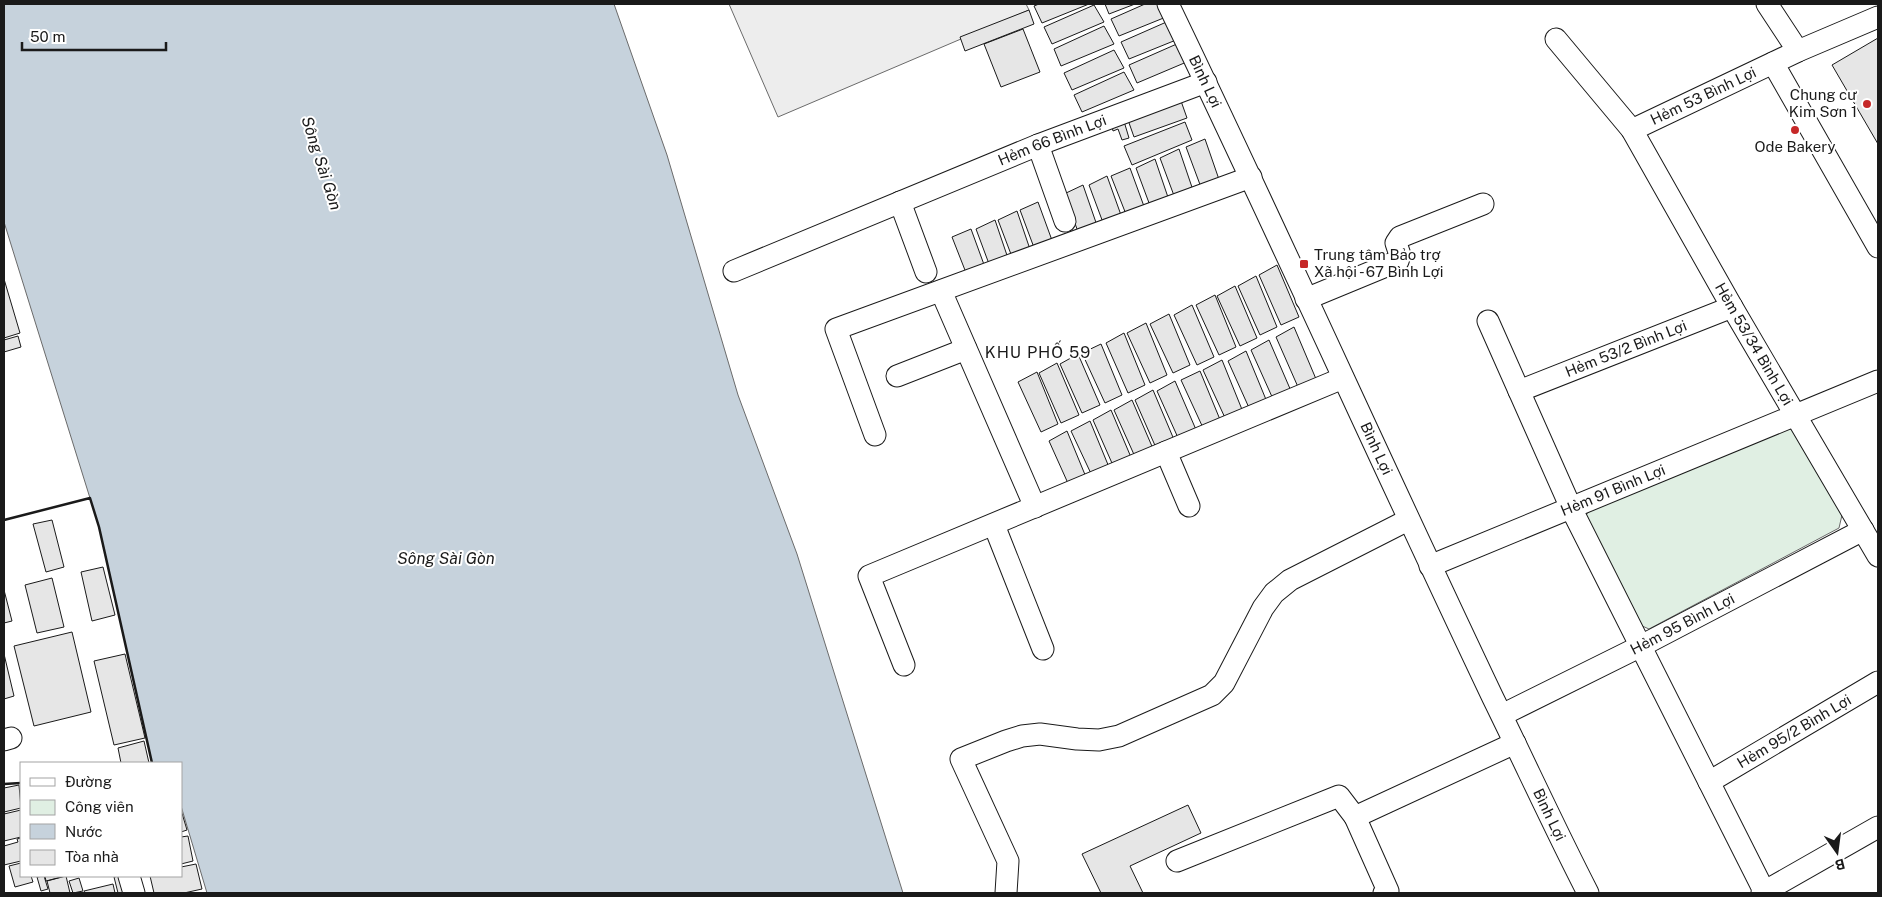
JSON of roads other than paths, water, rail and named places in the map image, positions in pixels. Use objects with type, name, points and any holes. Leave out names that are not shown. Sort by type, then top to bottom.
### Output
[{"type":"street","name":"Bình Lợi","points":[[1168,4],[1251,177],[1408,520],[1588,893]]},
{"type":"street","points":[[1767,4],[1798,51]]},
{"type":"street","name":"Hẻm 53 Bình Lợi","points":[[1632,130],[1798,51],[1878,17]]},
{"type":"street","name":"Hẻm 53/34 Bình Lợi","points":[[1556,39],[1632,130],[1732,307],[1878,556]]},
{"type":"street","points":[[1773,63],[1875,234]]},
{"type":"street","name":"Hẻm 66 Bình Lợi","points":[[734,270],[1038,145],[1206,82]]},
{"type":"street","points":[[1038,145],[1065,221]]},
{"type":"street","points":[[875,435],[836,329],[1251,177]]},
{"type":"street","points":[[900,202],[926,272]]},
{"type":"street","points":[[1306,299],[1398,261],[1400,255],[1396,243],[1400,237],[1483,204]]},
{"type":"street","points":[[941,291],[1035,507]]},
{"type":"street","name":"Hẻm 53/2 Bình Lợi","points":[[1519,391],[1732,307]]},
{"type":"street","points":[[1488,321],[1571,508],[1764,893],[1878,827]]},
{"type":"street","points":[[897,376],[966,349]]},
{"type":"street","points":[[904,666],[869,576],[1342,378]]},
{"type":"street","name":"Hẻm 91 Bình Lợi","points":[[1430,566],[1878,381]]},
{"type":"street","points":[[1166,452],[1189,506]]},
{"type":"street","points":[[1006,893],[1008,861],[961,759],[1006,740],[1022,736],[1040,734],[1099,740],[1119,736],[1212,695],[1224,682],[1263,608],[1274,593],[1290,580],[1408,520]]},
{"type":"street","points":[[994,525],[1043,649]]},
{"type":"street","name":"Hẻm 95 Bình Lợi","points":[[1502,715],[1641,646],[1863,530]]},
{"type":"street","name":"Hẻm 95/2 Bình Lợi","points":[[1709,782],[1878,682]]},
{"type":"street","points":[[1355,817],[1515,743]]},
{"type":"street","points":[[1177,861],[1339,796],[1355,817],[1388,891],[1384,893]]},
{"type":"street","points":[[129,877],[134,893]]},
{"type":"water","name":"Sông Sài Gòn","points":[[4,4],[614,4],[667,155],[738,395],[797,554],[903,893],[207,893],[182,809],[182,762],[152,762],[99,527],[4,222]]},
{"type":"place","name":"Chung cư Kim Sơn 1","points":[[1867,104]]},
{"type":"place","name":"Ode Bakery","points":[[1795,130]]},
{"type":"place","name":"Trung tâm Bảo trợ Xã hội - 67 Bình Lợi","points":[[1304,264]]},
{"type":"district","name":"KHU PHỐ 59","points":[[1038,352]]}]
